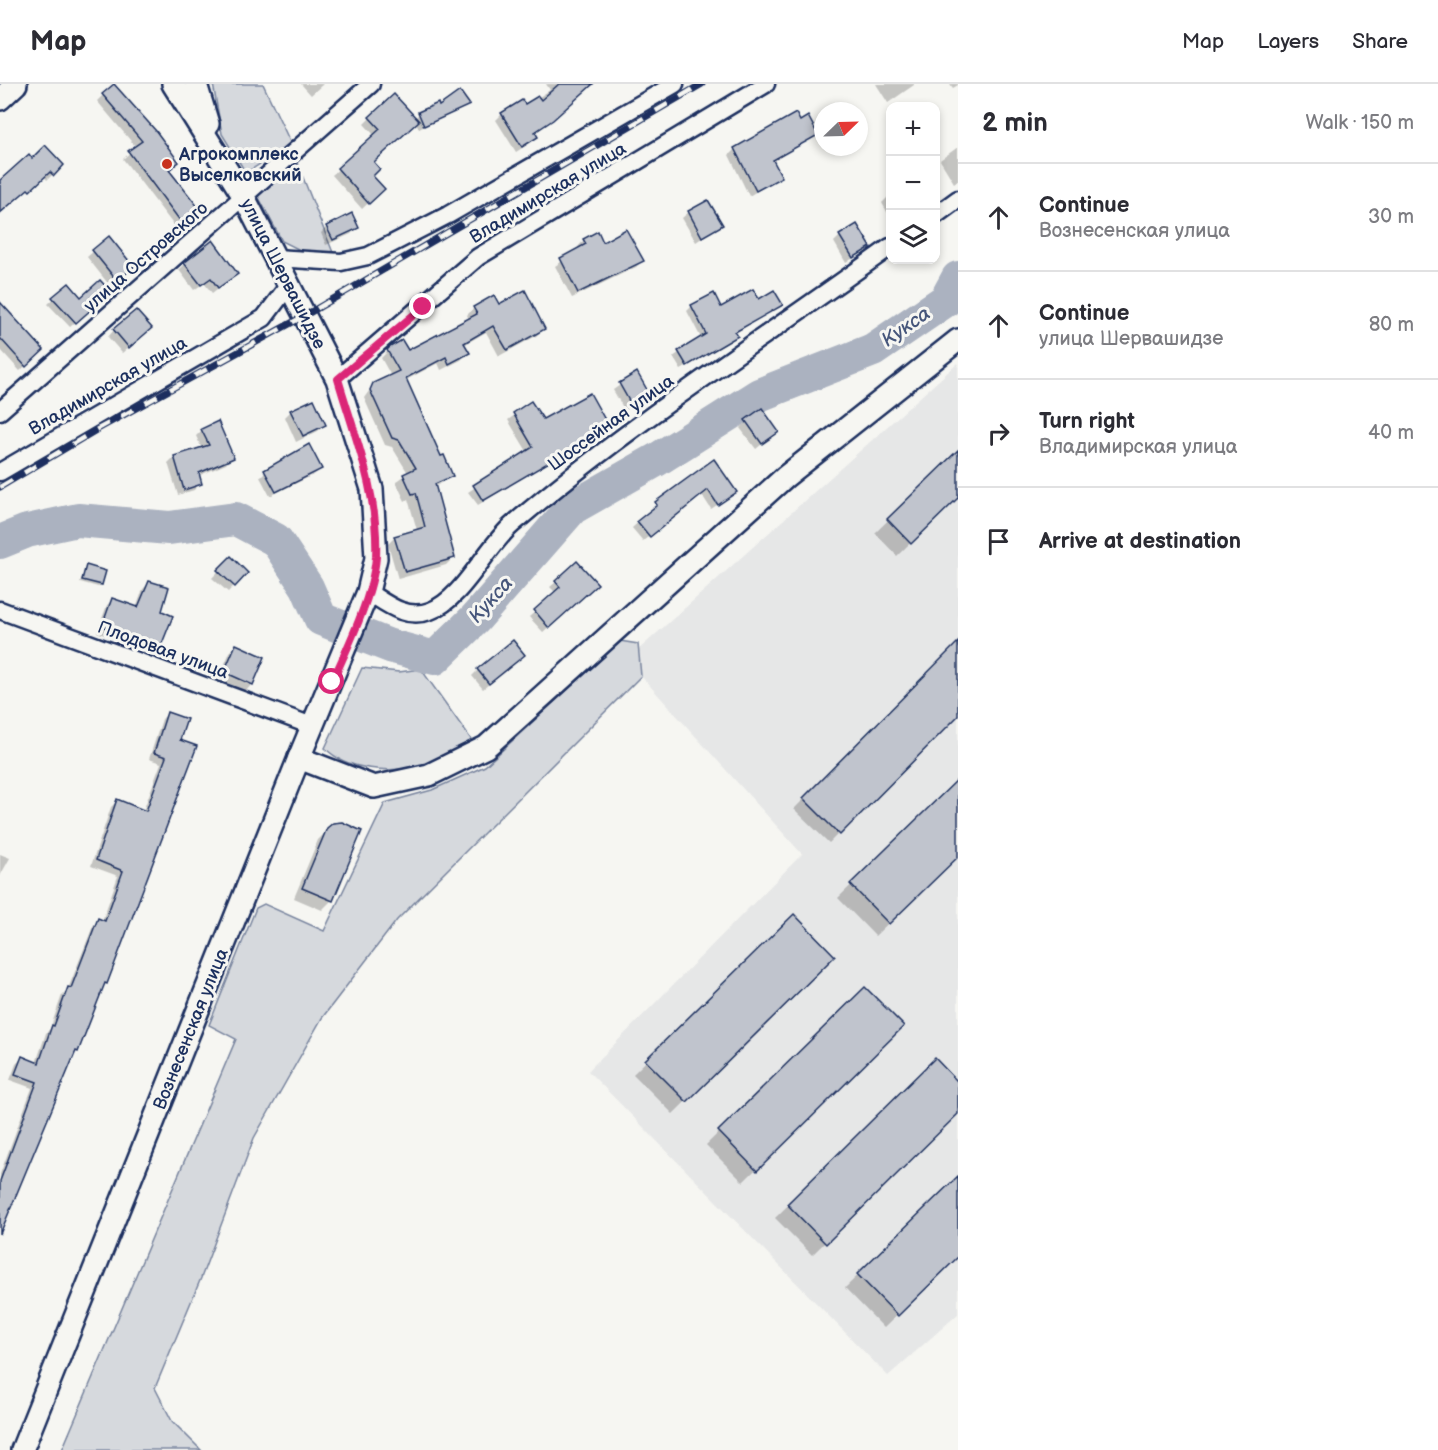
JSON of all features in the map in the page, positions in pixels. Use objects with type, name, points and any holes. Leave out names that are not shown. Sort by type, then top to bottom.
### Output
[{"type":"street","points":[[0,99],[16,84]]},
{"type":"street","name":"улица Шервашидзе","points":[[173,84],[244,196],[288,286],[338,379],[372,489],[376,558],[364,601]]},
{"type":"street","name":"улица Шервашидзе","points":[[196,84],[216,150]]},
{"type":"street","name":"улица Островского","points":[[0,411],[371,84]]},
{"type":"street","name":"Владимирская улица","points":[[275,258],[341,262],[368,256],[448,215],[675,84]]},
{"type":"street","name":"Владимирская улица","points":[[338,379],[478,257],[766,84]]},
{"type":"street","points":[[940,212],[958,199]]},
{"type":"street","name":"Шоссейная улица","points":[[364,601],[401,613],[428,612],[447,602],[499,537],[567,478],[886,252]]},
{"type":"street","name":"Владимирская улица","points":[[0,472],[264,318],[288,286]]},
{"type":"street","points":[[299,758],[374,788],[429,775],[486,747],[784,477],[958,340]]},
{"type":"street","name":"Вознесенская улица","points":[[22,1450],[364,601]]},
{"type":"street","name":"Плодовая улица","points":[[0,610],[312,726]]},
{"type":"shaded area","points":[[213,84],[263,84],[291,144],[246,173],[222,134]]},
{"type":"shaded area","points":[[296,160],[334,255],[300,250],[282,241],[257,194]]},
{"type":"shaded area","points":[[958,363],[958,1314],[888,1376],[588,1071],[802,854],[641,676],[637,651]]},
{"type":"shaded area","points":[[620,641],[638,644],[641,676],[397,920],[322,1018],[254,1138],[201,1278],[155,1388],[172,1421],[201,1450],[62,1450],[236,1039],[209,1025],[256,908],[264,904],[324,931],[385,803],[432,790],[485,766]]},
{"type":"shaded area","points":[[362,668],[399,672],[421,669],[473,742],[431,763],[406,769],[368,768],[344,761],[334,755],[325,748]]},
{"type":"building","points":[[114,84],[156,131],[179,162],[169,170],[199,208],[181,222],[128,151],[142,141],[102,94]]},
{"type":"building","points":[[559,84],[593,84],[553,120],[535,132],[538,137],[522,147],[501,113],[522,100],[525,104],[538,96],[541,100]]},
{"type":"building","points":[[460,91],[470,105],[424,126],[418,112],[438,103],[439,106]]},
{"type":"building","points":[[394,94],[419,121],[374,162],[380,169],[373,176],[385,189],[369,204],[337,168],[380,129],[369,117]]},
{"type":"building","points":[[796,113],[800,121],[808,116],[814,127],[814,137],[773,160],[782,177],[756,191],[734,148]]},
{"type":"building","points":[[45,145],[64,165],[54,176],[50,172],[30,191],[28,189],[0,213],[0,180],[29,154],[32,158]]},
{"type":"building","points":[[708,200],[723,225],[702,237],[688,211]]},
{"type":"building","points":[[352,213],[359,228],[333,240],[326,226]]},
{"type":"building","points":[[857,224],[871,247],[853,258],[839,235]]},
{"type":"building","points":[[626,229],[644,261],[578,293],[560,258],[586,244],[583,239],[598,231],[603,242]]},
{"type":"building","points":[[109,236],[134,267],[117,281],[92,250]]},
{"type":"building","points":[[213,240],[238,274],[218,288],[211,278],[201,285],[184,263]]},
{"type":"building","points":[[100,280],[111,292],[76,323],[52,297],[69,283],[81,297]]},
{"type":"building","points":[[753,289],[759,299],[774,290],[783,305],[735,332],[738,336],[687,366],[678,351],[706,334],[691,305],[714,293],[721,307]]},
{"type":"building","points":[[525,290],[545,329],[507,350],[493,326],[464,343],[470,353],[449,364],[446,357],[406,378],[441,456],[444,455],[453,476],[435,484],[455,558],[405,572],[394,536],[425,527],[416,493],[412,494],[403,474],[416,468],[399,440],[392,438],[370,390],[373,383],[399,371],[387,350],[402,340],[408,350],[477,314],[473,307],[494,295],[499,304]]},
{"type":"building","points":[[0,302],[44,350],[26,367],[0,338]]},
{"type":"building","points":[[136,310],[152,328],[129,348],[113,329]]},
{"type":"building","points":[[637,372],[650,395],[632,406],[619,383]]},
{"type":"building","points":[[590,393],[609,427],[483,501],[473,485],[533,447],[513,413],[531,401],[543,419]]},
{"type":"building","points":[[314,399],[326,425],[303,436],[290,410]]},
{"type":"building","points":[[762,408],[779,432],[762,444],[745,420]]},
{"type":"building","points":[[218,421],[234,458],[199,473],[202,484],[184,490],[174,456],[209,445],[201,429]]},
{"type":"building","points":[[309,444],[322,469],[276,492],[264,470]]},
{"type":"building","points":[[958,450],[958,498],[911,544],[887,519]]},
{"type":"building","points":[[714,459],[737,492],[718,505],[708,490],[650,537],[637,521],[657,505],[655,502]]},
{"type":"building","points":[[231,556],[248,573],[235,587],[217,570]]},
{"type":"building","points":[[577,561],[598,584],[549,628],[534,610],[560,587],[555,581]]},
{"type":"building","points":[[86,565],[106,571],[102,585],[82,580]]},
{"type":"building","points":[[149,581],[169,587],[162,611],[173,616],[159,651],[102,626],[112,598],[138,607]]},
{"type":"building","points":[[513,640],[525,655],[489,684],[477,669]]},
{"type":"building","points":[[958,642],[958,716],[840,835],[803,798]]},
{"type":"building","points":[[236,644],[265,657],[253,685],[224,672]]},
{"type":"building","points":[[167,712],[187,719],[180,740],[197,746],[107,984],[105,983],[0,1234],[0,1181],[37,1082],[15,1074],[22,1056],[39,1063],[52,1025],[54,1026],[68,987],[71,988],[98,918],[105,921],[123,871],[96,860],[117,799],[146,811],[166,757],[154,753]]},
{"type":"building","points":[[958,779],[958,857],[889,924],[850,884]]},
{"type":"building","points":[[342,822],[362,831],[333,901],[302,888],[327,828],[333,823]]},
{"type":"building","points":[[794,914],[835,956],[687,1102],[645,1060]]},
{"type":"building","points":[[865,987],[904,1026],[757,1171],[718,1131]]},
{"type":"building","points":[[935,1058],[958,1082],[958,1114],[826,1244],[787,1204]]},
{"type":"building","points":[[958,1176],[958,1257],[898,1316],[857,1274]]},
{"type":"waterway","name":"Кукса","points":[[0,542],[27,531],[78,520],[169,528],[236,519],[276,540],[307,587],[321,619],[390,646],[435,658],[475,619],[572,508],[658,459],[759,395],[873,350],[946,300],[958,278]]},
{"type":"railway","points":[[0,487],[96,430],[304,316],[702,84]]},
{"type":"place","name":"Агрокомплекс Выселковский","points":[[167,164]]},
{"type":"route","points":[[332,682],[368,592],[376,558],[372,489],[338,379],[423,307]]}]
